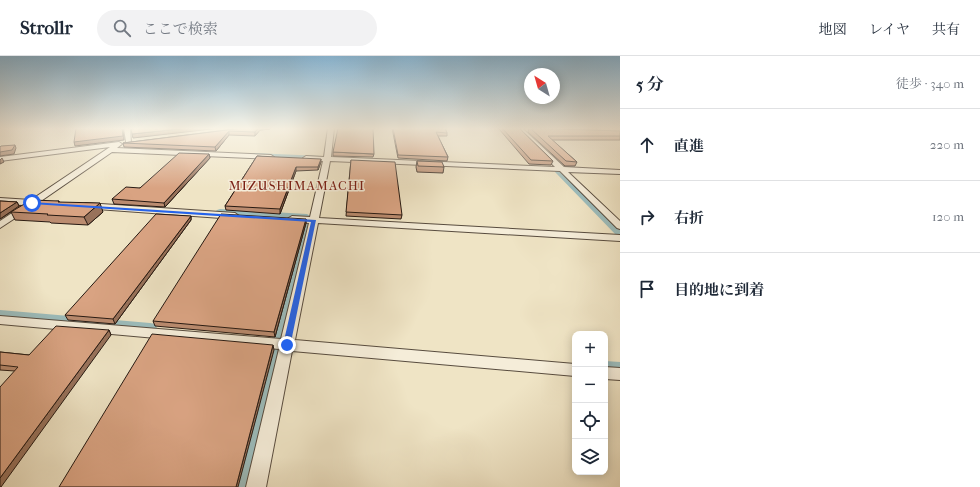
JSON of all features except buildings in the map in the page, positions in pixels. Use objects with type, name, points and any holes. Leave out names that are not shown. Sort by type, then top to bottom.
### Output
[{"type":"street","points":[[0,159],[87,148]]},
{"type":"street","points":[[0,225],[115,148]]},
{"type":"street","points":[[256,487],[329,148]]},
{"type":"street","points":[[540,148],[620,226]]},
{"type":"street","points":[[112,150],[280,157]]},
{"type":"street","points":[[296,158],[620,172]]},
{"type":"street","points":[[0,201],[48,204]]},
{"type":"street","points":[[79,206],[243,216]]},
{"type":"street","points":[[282,219],[620,238]]},
{"type":"street","points":[[0,320],[572,370]]},
{"type":"street","points":[[608,372],[620,374]]},
{"type":"waterway","points":[[256,155],[321,158]]},
{"type":"waterway","points":[[558,170],[620,233]]},
{"type":"waterway","points":[[220,212],[307,217]]},
{"type":"waterway","points":[[279,338],[309,223]]},
{"type":"waterway","points":[[0,315],[150,328]]},
{"type":"waterway","points":[[244,487],[278,348]]},
{"type":"waterway","points":[[608,367],[620,368]]},
{"type":"district","name":"MIZUSHIMAMACHI","points":[[297,185]]},
{"type":"route","points":[[32,203],[314,221],[287,345]]}]
